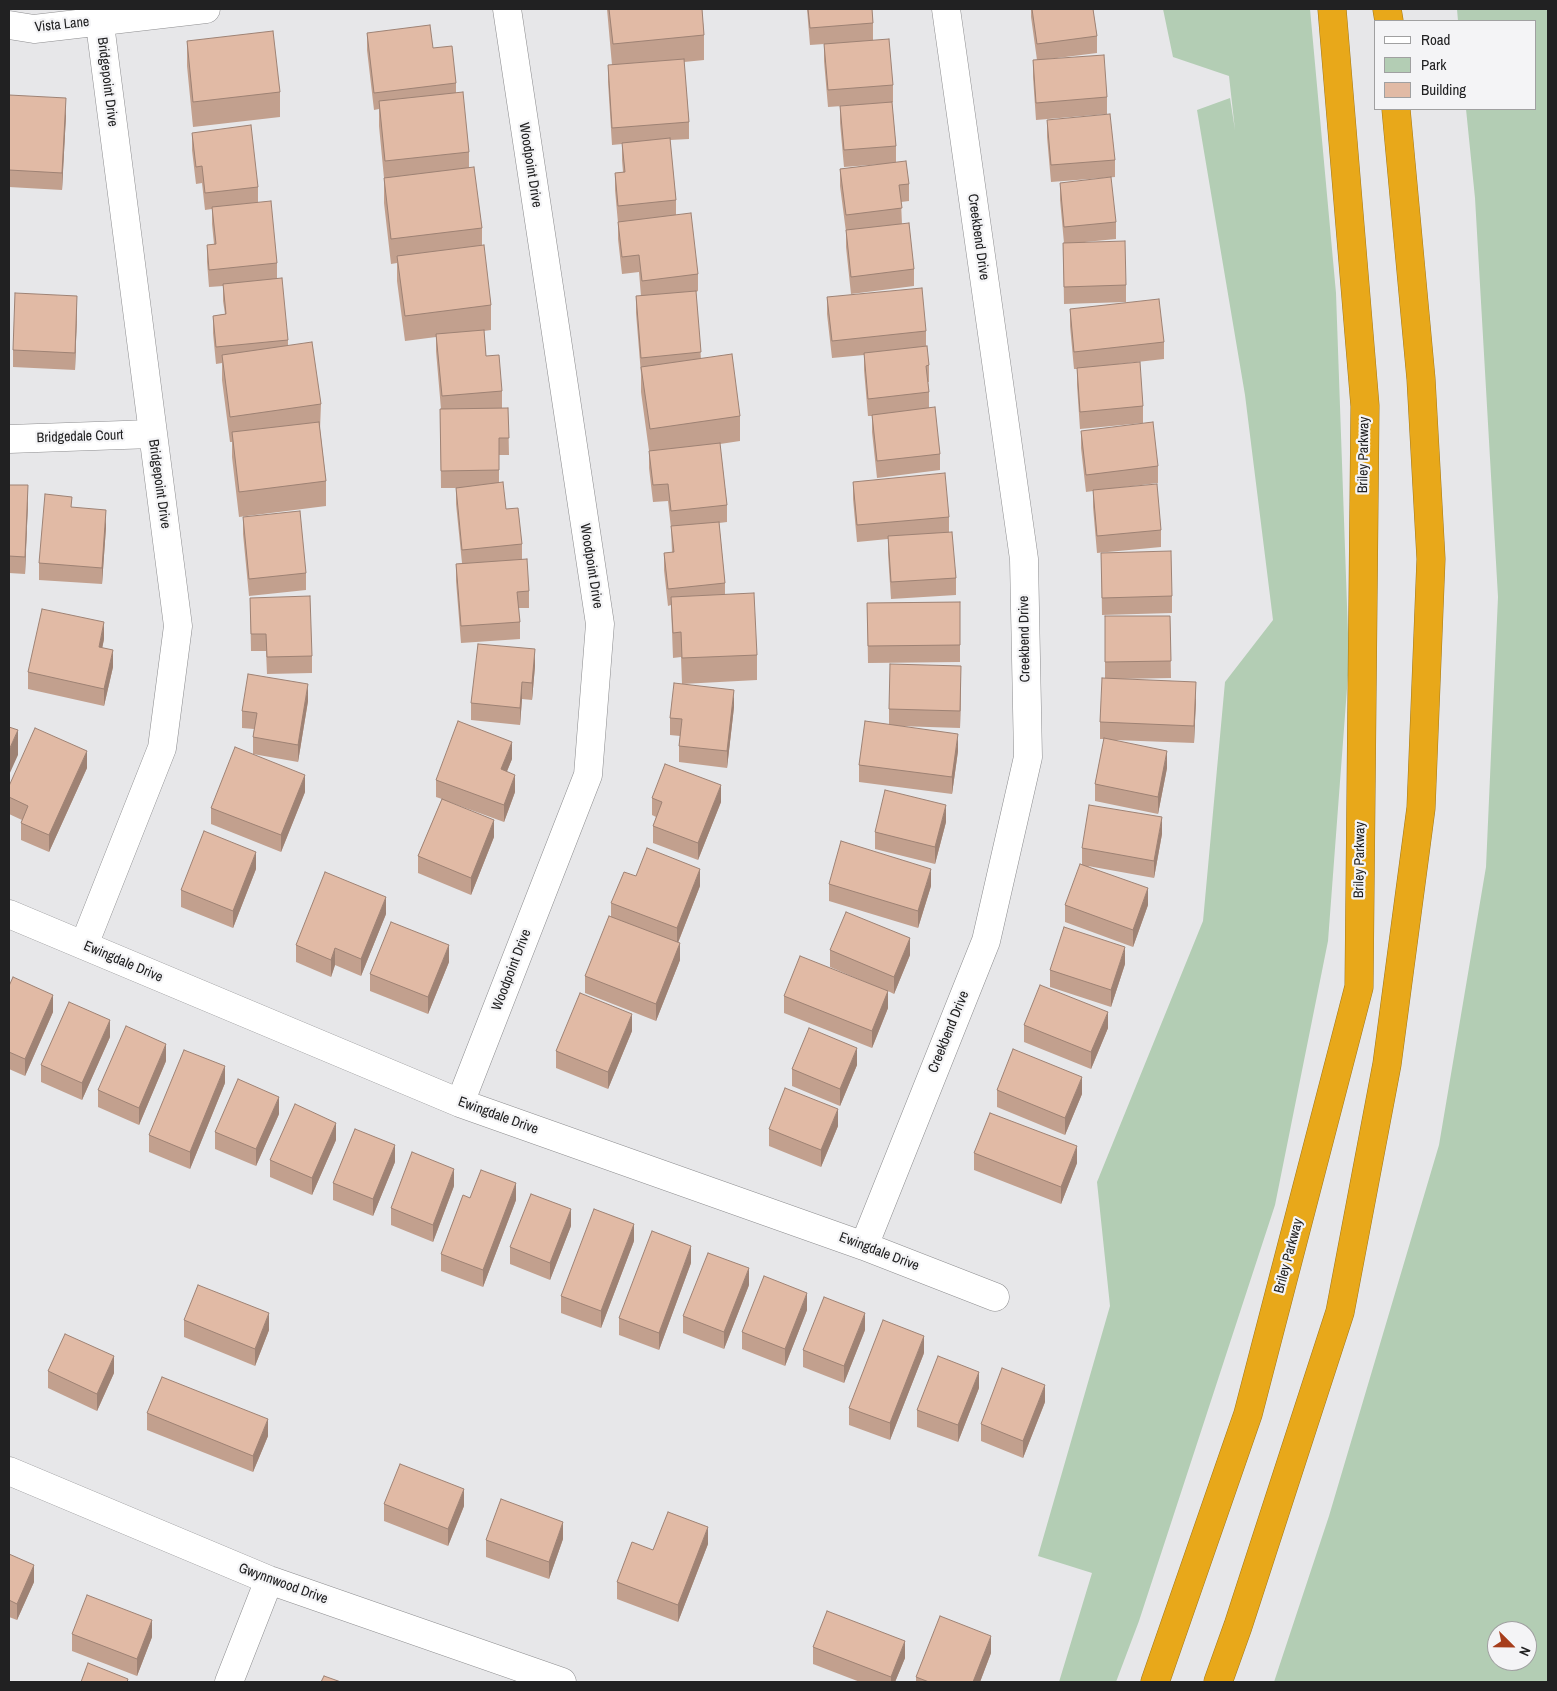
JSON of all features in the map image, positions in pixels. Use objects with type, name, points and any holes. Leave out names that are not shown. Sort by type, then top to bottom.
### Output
[{"type":"highway","name":"Briley Parkway","points":[[1155,1682],[1248,1414],[1359,987],[1364,406],[1332,9]]},
{"type":"highway","points":[[1218,1682],[1244,1608],[1340,1312],[1387,1064],[1421,808],[1432,559],[1421,379],[1396,110]]},
{"type":"street","name":"Vista Lane","points":[[9,25],[34,29],[98,15],[206,9]]},
{"type":"street","name":"Woodpoint Drive","points":[[460,1103],[588,775],[600,624],[506,9]]},
{"type":"street","name":"Creekbend Drive","points":[[864,1246],[986,941],[1028,757],[1024,559],[946,9]]},
{"type":"street","name":"Bridgepoint Drive","points":[[84,945],[162,748],[178,626],[98,15]]},
{"type":"street","name":"Bridgedale Court","points":[[9,440],[152,434]]},
{"type":"street","name":"Ewingdale Drive","points":[[9,914],[460,1103],[864,1246],[995,1297]]},
{"type":"street","name":"Gwynnwood Drive","points":[[9,1471],[269,1580],[562,1682]]},
{"type":"street","points":[[229,1682],[269,1580]]},
{"type":"green space","points":[[1163,9],[1310,9],[1336,293],[1349,662],[1328,941],[1275,1205],[1139,1621],[1116,1682],[1059,1682],[1092,1573],[1038,1556],[1110,1306],[1097,1182],[1203,921],[1225,682],[1273,620],[1245,395],[1197,110],[1230,98],[1235,130],[1229,76],[1173,57]]},
{"type":"green space","points":[[1457,9],[1548,9],[1548,1682],[1274,1682],[1329,1516],[1439,1145],[1486,867],[1498,597],[1475,198],[1466,110],[1537,110],[1537,20],[1458,20]]},
{"type":"building","points":[[609,9],[702,9],[704,35],[613,44]]},
{"type":"building","points":[[808,9],[872,9],[873,23],[810,28]]},
{"type":"building","points":[[1032,9],[1093,9],[1097,36],[1037,44]]},
{"type":"building","points":[[430,25],[433,48],[452,46],[456,83],[374,93],[367,33]]},
{"type":"building","points":[[273,31],[280,92],[193,102],[187,41]]},
{"type":"building","points":[[889,39],[893,85],[828,90],[824,44]]},
{"type":"building","points":[[1104,55],[1107,97],[1036,103],[1033,60]]},
{"type":"building","points":[[684,59],[689,122],[612,128],[608,65]]},
{"type":"building","points":[[463,92],[469,152],[385,161],[379,101]]},
{"type":"building","points":[[9,95],[66,98],[62,173],[9,170]]},
{"type":"building","points":[[892,102],[896,146],[844,150],[840,106]]},
{"type":"building","points":[[1110,114],[1115,160],[1051,165],[1047,120]]},
{"type":"building","points":[[251,125],[258,187],[205,193],[202,166],[196,167],[192,133]]},
{"type":"building","points":[[670,138],[676,200],[618,206],[615,173],[625,172],[622,143]]},
{"type":"building","points":[[906,161],[909,184],[899,185],[902,208],[846,215],[840,169]]},
{"type":"building","points":[[474,167],[482,228],[391,239],[384,178]]},
{"type":"building","points":[[1111,177],[1116,222],[1064,227],[1060,183]]},
{"type":"building","points":[[271,201],[277,263],[209,270],[207,245],[216,244],[212,207]]},
{"type":"building","points":[[691,213],[698,274],[642,281],[639,255],[622,257],[618,222]]},
{"type":"building","points":[[909,223],[914,269],[851,277],[846,230]]},
{"type":"building","points":[[1125,241],[1126,285],[1064,287],[1063,243]]},
{"type":"building","points":[[484,245],[491,305],[405,316],[397,256]]},
{"type":"building","points":[[282,278],[288,340],[216,347],[213,316],[226,314],[223,284]]},
{"type":"building","points":[[922,288],[926,331],[832,341],[827,297]]},
{"type":"building","points":[[696,291],[701,352],[641,358],[636,296]]},
{"type":"building","points":[[15,293],[77,296],[75,353],[13,350]]},
{"type":"building","points":[[1159,299],[1164,342],[1074,352],[1070,309]]},
{"type":"building","points":[[484,330],[486,356],[499,355],[502,391],[442,396],[436,334]]},
{"type":"building","points":[[312,342],[321,404],[230,417],[222,355]]},
{"type":"building","points":[[927,346],[929,365],[926,366],[929,392],[868,399],[864,353]]},
{"type":"building","points":[[732,354],[740,416],[650,429],[641,367]]},
{"type":"building","points":[[1140,362],[1143,406],[1080,412],[1077,368]]},
{"type":"building","points":[[935,407],[940,454],[877,461],[872,415]]},
{"type":"building","points":[[508,408],[509,438],[499,438],[499,470],[441,471],[440,409]]},
{"type":"building","points":[[319,422],[326,481],[239,492],[232,432]]},
{"type":"building","points":[[1153,422],[1158,466],[1086,475],[1081,431]]},
{"type":"building","points":[[720,443],[727,505],[671,511],[668,484],[653,485],[649,451]]},
{"type":"building","points":[[945,473],[949,517],[857,525],[853,482]]},
{"type":"building","points":[[503,482],[506,509],[518,508],[522,544],[462,550],[456,488]]},
{"type":"building","points":[[1157,484],[1161,530],[1097,536],[1093,490]]},
{"type":"building","points":[[9,485],[28,485],[25,557],[9,556]]},
{"type":"building","points":[[45,494],[72,497],[71,507],[106,510],[102,568],[39,563]]},
{"type":"building","points":[[300,511],[306,573],[249,579],[243,517]]},
{"type":"building","points":[[719,522],[725,583],[668,589],[664,553],[674,552],[671,526]]},
{"type":"building","points":[[952,532],[956,578],[891,582],[888,536]]},
{"type":"building","points":[[1171,551],[1172,596],[1102,598],[1101,553]]},
{"type":"building","points":[[527,559],[529,591],[517,592],[520,622],[461,626],[456,564]]},
{"type":"building","points":[[754,593],[757,655],[682,658],[681,632],[673,633],[671,597]]},
{"type":"building","points":[[310,596],[312,656],[267,657],[266,634],[251,634],[250,598]]},
{"type":"building","points":[[960,602],[960,645],[868,646],[867,603]]},
{"type":"building","points":[[42,609],[104,622],[99,647],[113,650],[104,689],[28,672]]},
{"type":"building","points":[[1105,616],[1170,616],[1171,661],[1105,662]]},
{"type":"building","points":[[478,644],[535,649],[532,683],[522,682],[520,708],[471,703]]},
{"type":"building","points":[[890,664],[961,666],[960,711],[889,709]]},
{"type":"building","points":[[248,674],[308,684],[298,745],[253,737],[257,713],[242,711]]},
{"type":"building","points":[[1102,678],[1196,682],[1194,726],[1100,722]]},
{"type":"building","points":[[674,683],[734,690],[727,751],[679,746],[682,719],[670,718]]},
{"type":"building","points":[[458,721],[512,742],[501,769],[515,775],[504,805],[436,780]]},
{"type":"building","points":[[865,721],[958,734],[952,777],[859,765]]},
{"type":"building","points":[[9,727],[18,730],[9,750]]},
{"type":"building","points":[[35,728],[87,751],[49,835],[21,823],[28,806],[9,797],[9,786]]},
{"type":"building","points":[[1104,738],[1167,751],[1158,797],[1095,784]]},
{"type":"building","points":[[235,747],[305,775],[281,835],[211,808]]},
{"type":"building","points":[[665,764],[721,785],[698,843],[653,826],[662,802],[652,798]]},
{"type":"building","points":[[885,790],[946,805],[935,847],[875,832]]},
{"type":"building","points":[[442,799],[494,820],[471,878],[418,856]]},
{"type":"building","points":[[1089,805],[1162,817],[1154,861],[1082,848]]},
{"type":"building","points":[[204,831],[256,852],[233,911],[181,890]]},
{"type":"building","points":[[841,841],[931,869],[918,911],[829,884]]},
{"type":"building","points":[[647,848],[700,869],[677,928],[611,903],[624,872],[636,876]]},
{"type":"building","points":[[1080,864],[1148,888],[1133,930],[1065,905]]},
{"type":"building","points":[[325,872],[386,897],[361,959],[335,948],[331,960],[296,945]]},
{"type":"building","points":[[846,912],[910,938],[894,977],[830,950]]},
{"type":"building","points":[[609,916],[680,943],[656,1004],[585,976]]},
{"type":"building","points":[[391,922],[449,945],[428,997],[370,974]]},
{"type":"building","points":[[1064,927],[1125,947],[1111,990],[1050,970]]},
{"type":"building","points":[[800,956],[888,991],[872,1031],[784,996]]},
{"type":"building","points":[[13,977],[53,995],[25,1059],[9,1052],[9,986]]},
{"type":"building","points":[[1040,985],[1108,1012],[1091,1052],[1024,1025]]},
{"type":"building","points":[[580,993],[632,1014],[608,1072],[556,1051]]},
{"type":"building","points":[[69,1002],[110,1020],[82,1083],[41,1065]]},
{"type":"building","points":[[126,1026],[166,1044],[139,1108],[98,1090]]},
{"type":"building","points":[[809,1028],[857,1048],[840,1089],[792,1069]]},
{"type":"building","points":[[1013,1049],[1082,1077],[1065,1118],[997,1090]]},
{"type":"building","points":[[184,1050],[225,1066],[190,1152],[149,1135]]},
{"type":"building","points":[[238,1079],[279,1097],[256,1149],[215,1132]]},
{"type":"building","points":[[785,1088],[838,1109],[821,1150],[769,1129]]},
{"type":"building","points":[[295,1104],[336,1123],[312,1178],[270,1160]]},
{"type":"building","points":[[990,1113],[1077,1146],[1061,1187],[974,1153]]},
{"type":"building","points":[[355,1129],[395,1145],[373,1199],[333,1183]]},
{"type":"building","points":[[412,1152],[454,1169],[433,1225],[391,1208]]},
{"type":"building","points":[[481,1170],[516,1183],[483,1270],[441,1254],[463,1195],[470,1198]]},
{"type":"building","points":[[531,1194],[571,1209],[550,1263],[510,1247]]},
{"type":"building","points":[[594,1209],[634,1224],[601,1311],[561,1296]]},
{"type":"building","points":[[652,1231],[691,1246],[659,1333],[619,1318]]},
{"type":"building","points":[[708,1253],[749,1268],[724,1332],[683,1316]]},
{"type":"building","points":[[764,1276],[807,1293],[785,1349],[742,1332]]},
{"type":"building","points":[[198,1285],[269,1313],[255,1349],[184,1320]]},
{"type":"building","points":[[824,1297],[865,1313],[844,1366],[803,1350]]},
{"type":"building","points":[[883,1320],[924,1336],[890,1423],[849,1408]]},
{"type":"building","points":[[65,1334],[114,1356],[97,1394],[48,1371]]},
{"type":"building","points":[[938,1356],[979,1372],[958,1425],[917,1410]]},
{"type":"building","points":[[1002,1368],[1045,1385],[1023,1441],[981,1424]]},
{"type":"building","points":[[162,1377],[268,1419],[253,1456],[147,1413]]},
{"type":"building","points":[[400,1464],[464,1489],[448,1529],[384,1504]]},
{"type":"building","points":[[501,1499],[563,1522],[549,1562],[486,1540]]},
{"type":"building","points":[[668,1512],[708,1527],[678,1605],[617,1582],[632,1542],[653,1550]]},
{"type":"building","points":[[9,1554],[34,1565],[17,1604],[9,1600]]},
{"type":"building","points":[[87,1595],[152,1620],[137,1659],[72,1634]]},
{"type":"building","points":[[827,1611],[905,1641],[891,1677],[813,1647]]},
{"type":"building","points":[[940,1616],[991,1636],[973,1682],[929,1682],[916,1677]]},
{"type":"building","points":[[88,1663],[128,1679],[127,1682],[81,1682]]},
{"type":"building","points":[[324,1676],[341,1682],[321,1682]]}]
